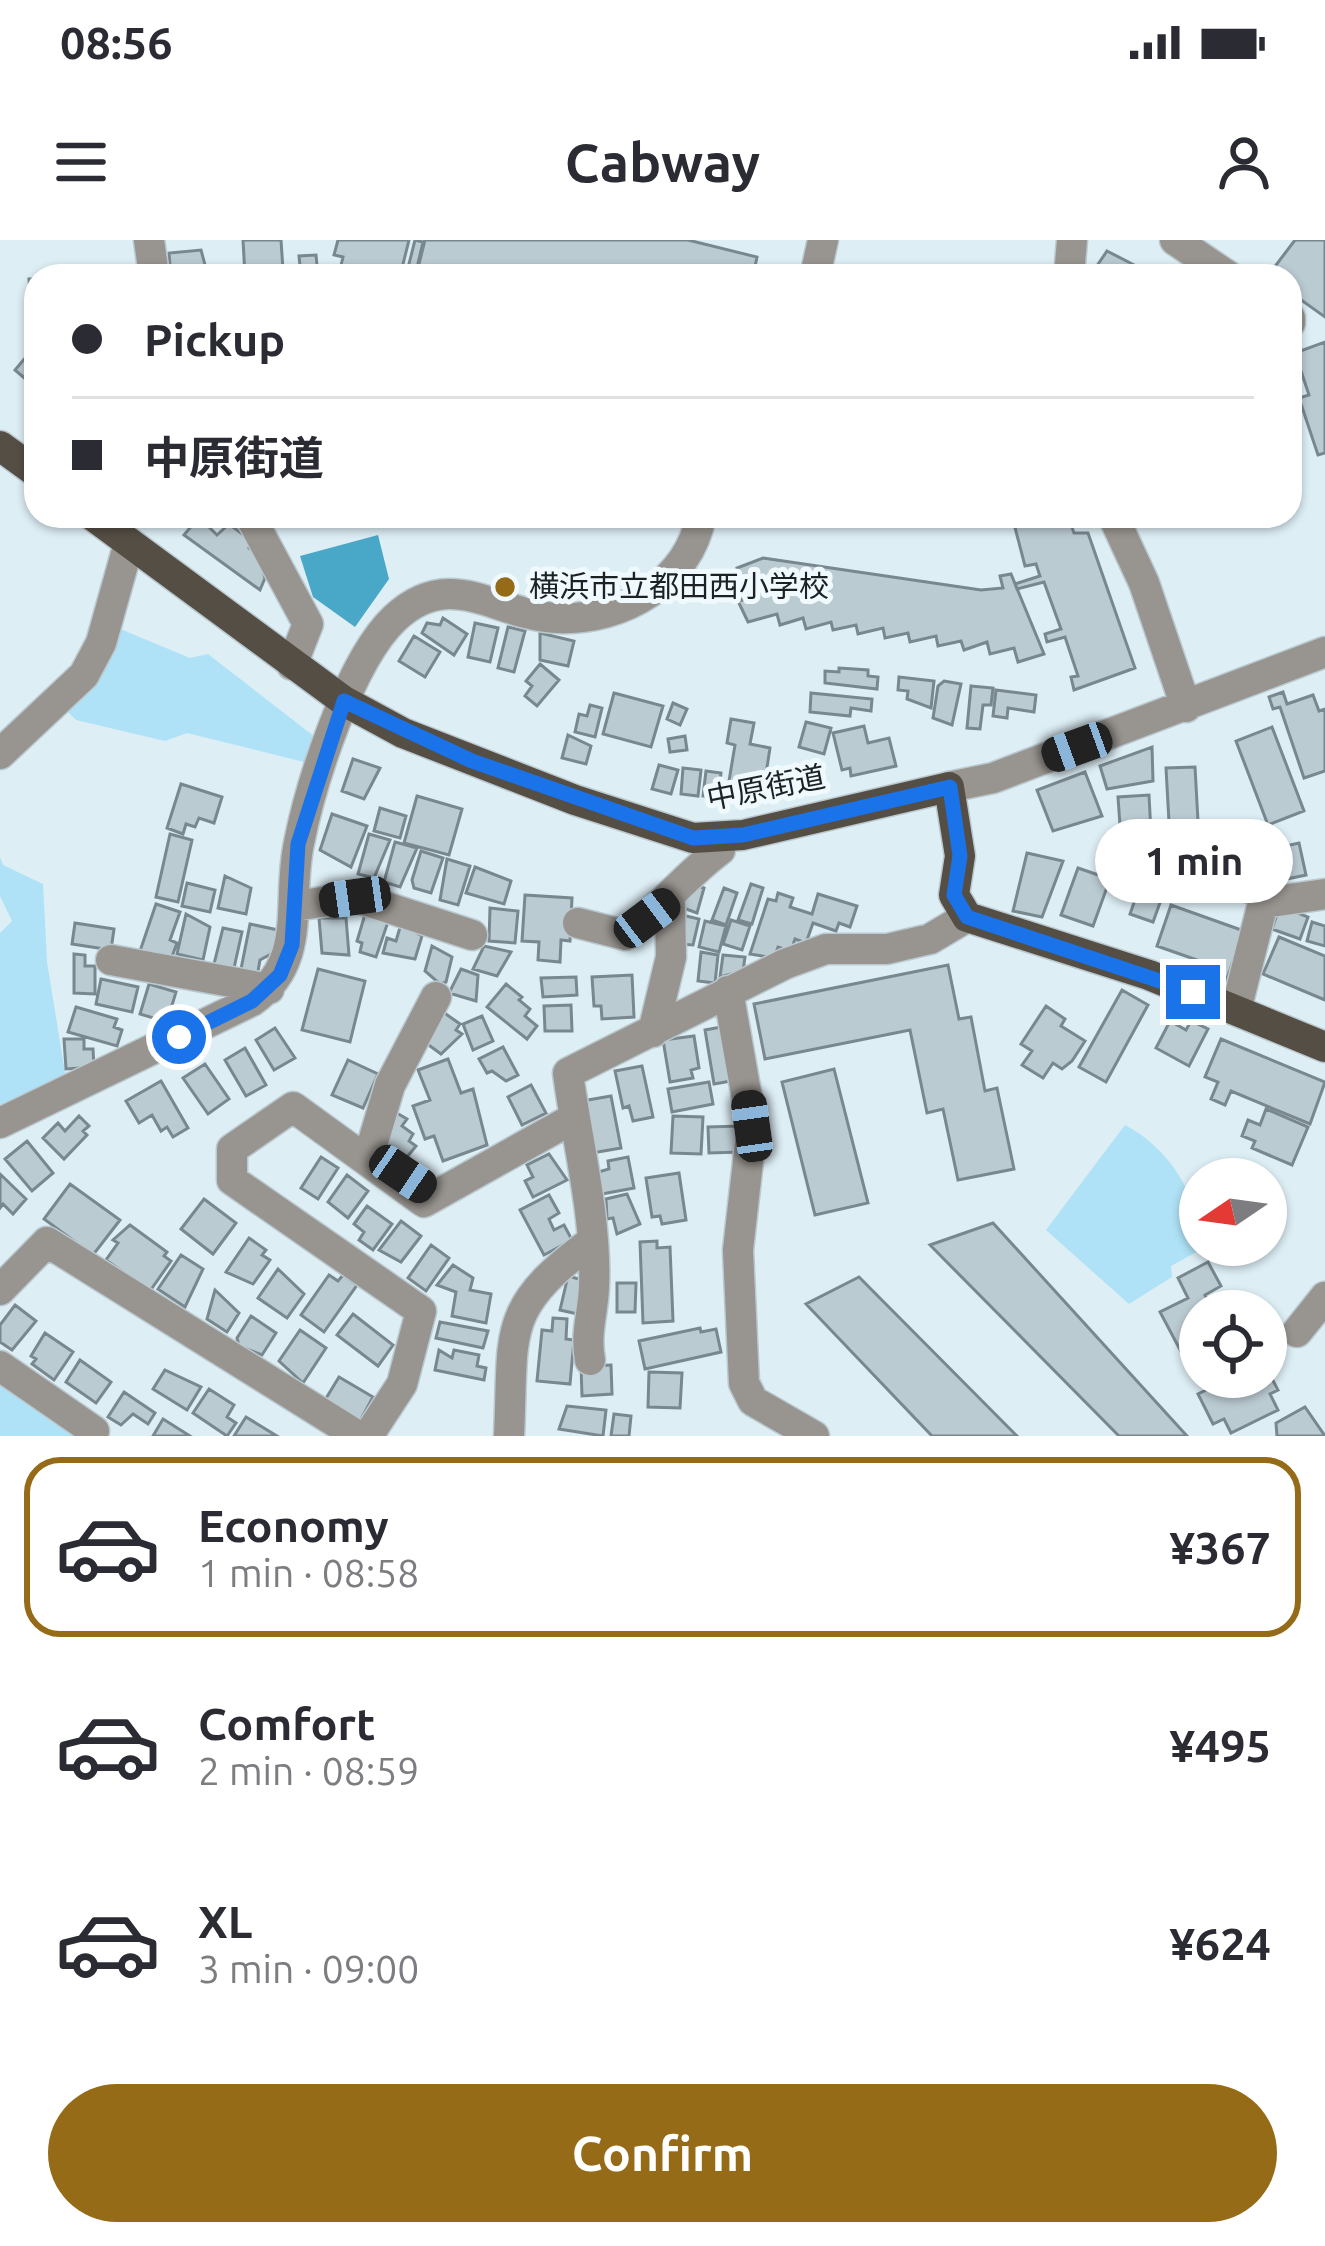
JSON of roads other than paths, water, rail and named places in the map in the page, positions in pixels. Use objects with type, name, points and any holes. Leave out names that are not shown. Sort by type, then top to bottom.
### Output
[{"type":"main road","name":"中原街道","points":[[110,528],[344,701],[472,761],[693,838],[743,835],[950,787]]},
{"type":"main road","points":[[950,787],[960,856],[954,895],[967,917],[1236,1010],[1325,1047]]},
{"type":"street","points":[[1175,240],[1210,264]]},
{"type":"street","points":[[256,528],[308,624],[292,665]]},
{"type":"street","points":[[0,1123],[269,989],[292,945],[298,844],[344,701],[365,657],[415,600],[444,591],[553,618],[602,611],[646,597],[674,575],[695,528]]},
{"type":"street","points":[[1119,528],[1144,583],[1186,707]]},
{"type":"street","points":[[0,754],[84,675],[101,644],[129,543]]},
{"type":"street","points":[[950,787],[993,778],[1325,652]]},
{"type":"street","points":[[578,923],[625,935],[670,902],[690,872],[720,850]]},
{"type":"street","points":[[1236,1010],[1263,903],[1325,894]]},
{"type":"street","points":[[296,906],[355,897],[472,935]]},
{"type":"street","points":[[652,1032],[671,957],[670,902]]},
{"type":"street","points":[[590,1360],[585,1330],[594,1288],[591,1242],[568,1073],[728,991],[826,949],[887,949],[930,939],[967,917]]},
{"type":"street","points":[[111,960],[269,989]]},
{"type":"street","points":[[728,991],[752,1126],[739,1228],[744,1383],[753,1401],[814,1436]]},
{"type":"street","points":[[435,1196],[370,1152],[390,1085],[436,997]]},
{"type":"street","points":[[368,1436],[402,1384],[421,1311],[232,1180],[232,1149],[293,1107],[424,1202],[574,1118]]},
{"type":"street","points":[[0,1290],[47,1242],[358,1436]]},
{"type":"street","points":[[509,1436],[515,1323],[553,1270],[591,1242]]},
{"type":"street","points":[[1297,1332],[1325,1297]]},
{"type":"street","points":[[0,1366],[95,1434]]},
{"type":"place","name":"横浜市立都田西小学校","points":[[505,587]]}]
